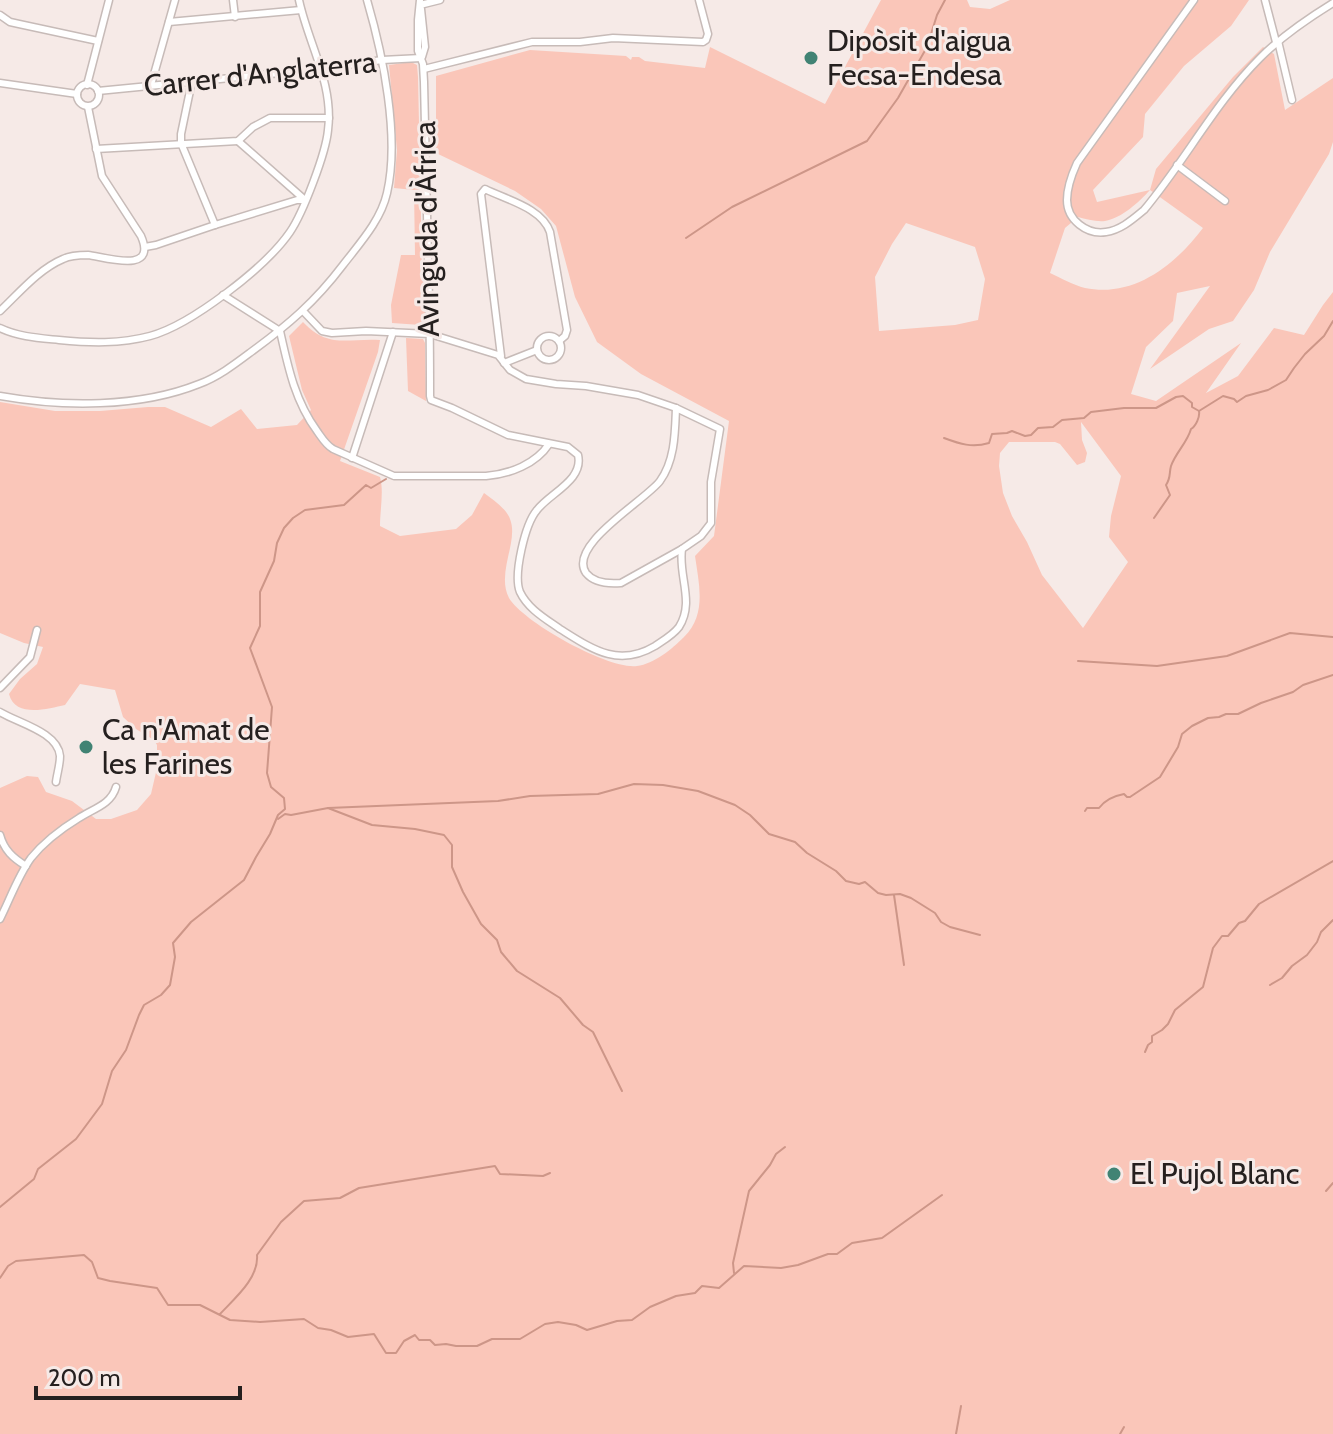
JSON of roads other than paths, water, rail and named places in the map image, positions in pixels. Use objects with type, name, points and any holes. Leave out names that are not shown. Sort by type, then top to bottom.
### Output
[{"type":"street","points":[[87,85],[109,0]]},
{"type":"street","points":[[151,85],[175,0]]},
{"type":"street","points":[[233,0],[235,17]]},
{"type":"street","points":[[0,340],[1,329],[24,336],[106,343],[153,335],[185,320],[223,295],[280,245],[292,230],[305,200],[323,153],[329,118],[321,69],[299,0]]},
{"type":"street","points":[[0,396],[93,403],[180,390],[212,379],[280,331],[325,290],[378,217],[387,194],[391,141],[382,60],[367,0]]},
{"type":"street","points":[[420,3],[440,0]]},
{"type":"street","points":[[424,69],[532,42],[589,42],[613,38],[697,43],[706,40],[708,34],[699,0]]},
{"type":"street","points":[[1194,0],[1083,152],[1074,170],[1067,199],[1070,211],[1080,226],[1102,232],[1119,228],[1144,210],[1238,83],[1277,42],[1333,3]]},
{"type":"street","points":[[1265,0],[1292,100]]},
{"type":"street","name":"Avinguda d'Àfrica","points":[[420,3],[425,47],[422,58],[431,400],[508,435],[549,444]]},
{"type":"street","points":[[169,22],[301,10]]},
{"type":"street","points":[[0,15],[10,22],[98,41]]},
{"type":"street","name":"Carrer d'Anglaterra","points":[[98,91],[422,58]]},
{"type":"street","points":[[192,81],[181,143],[215,225]]},
{"type":"street","points":[[0,83],[77,94]]},
{"type":"street","points":[[0,311],[41,273],[61,260],[82,255],[117,262],[130,261],[144,252],[145,247],[137,229],[102,176],[88,107],[79,101],[77,94],[80,88],[87,85],[94,86],[98,91],[99,100],[88,107]]},
{"type":"street","points":[[96,149],[238,141],[270,118],[329,118]]},
{"type":"street","points":[[238,141],[305,200]]},
{"type":"street","points":[[1177,165],[1225,201]]},
{"type":"street","points":[[503,360],[481,194],[485,189],[530,210],[547,222],[567,330],[559,341]]},
{"type":"street","points":[[145,247],[305,200]]},
{"type":"street","points":[[223,295],[280,331],[303,411],[328,446],[352,458],[394,476],[501,475],[540,456],[549,444],[573,450],[580,462],[575,475],[538,508],[532,518],[517,578],[523,597],[537,613],[586,646],[615,656],[630,656],[670,637],[677,630],[685,614],[687,600],[681,568],[682,549]]},
{"type":"street","points":[[303,311],[322,331],[430,334],[498,355],[526,379],[586,386],[656,400],[676,408],[720,429],[711,482],[711,523],[701,536],[621,583],[596,580],[584,567],[585,557],[593,541],[653,489],[662,477],[675,440],[676,408]]},
{"type":"street","points":[[352,458],[393,332]]},
{"type":"street","points":[[551,336],[559,341],[561,350],[556,358],[547,360],[537,350],[542,338],[551,336]]},
{"type":"street","points":[[503,360],[537,350]]},
{"type":"street","points":[[0,688],[30,657],[37,630]]},
{"type":"street","points":[[0,712],[38,730],[54,742],[60,754],[56,782]]},
{"type":"street","points":[[0,919],[26,866],[48,840],[98,808],[114,794],[116,787]]},
{"type":"street","points":[[0,835],[11,856],[26,866]]},
{"type":"waterway","points":[[686,238],[732,207],[867,141],[898,98],[927,47],[945,0]]},
{"type":"waterway","points":[[944,438],[966,445],[989,443],[992,434],[1012,431],[1031,435],[1038,428],[1053,427],[1062,420],[1084,418],[1091,412],[1156,408],[1183,396],[1199,411],[1223,396],[1237,402],[1286,380],[1333,321]]},
{"type":"waterway","points":[[1154,518],[1170,495],[1166,485],[1171,466],[1197,421],[1199,411]]},
{"type":"waterway","points":[[0,1207],[34,1179],[38,1169],[76,1139],[102,1104],[112,1071],[126,1050],[144,1005],[161,995],[170,985],[175,957],[173,943],[191,922],[244,880],[278,815],[285,809],[284,798],[271,787],[267,773],[272,707],[250,648],[260,626],[260,592],[284,528],[305,510],[344,505],[366,485],[371,488],[386,479]]},
{"type":"waterway","points":[[1078,661],[1157,666],[1227,656],[1290,633],[1333,637]]},
{"type":"waterway","points":[[1085,811],[1087,808],[1099,808],[1116,796],[1124,794],[1130,797],[1160,777],[1182,734],[1192,726],[1208,718],[1238,714],[1333,675]]},
{"type":"waterway","points":[[328,808],[598,794],[634,784],[698,791],[735,805],[769,834],[795,842],[846,881],[865,882],[878,893],[911,898],[950,927],[980,935]]},
{"type":"waterway","points":[[278,819],[285,814],[328,808],[372,825],[444,835],[452,845],[452,867],[481,924],[497,940],[501,952],[517,971],[560,998],[593,1032],[622,1091]]},
{"type":"waterway","points":[[1145,1052],[1152,1042],[1152,1036],[1168,1024],[1175,1010],[1203,987],[1213,948],[1222,936],[1228,936],[1259,904],[1333,861]]},
{"type":"waterway","points":[[894,895],[904,965]]},
{"type":"waterway","points":[[1270,985],[1307,955],[1321,932],[1333,920]]},
{"type":"waterway","points":[[734,1273],[733,1263],[749,1191],[776,1154],[785,1147]]},
{"type":"waterway","points":[[220,1314],[250,1280],[257,1255],[281,1222],[304,1201],[340,1198],[359,1188],[495,1166],[500,1174],[543,1176],[550,1173]]},
{"type":"waterway","points":[[1326,1191],[1333,1183]]},
{"type":"waterway","points":[[0,1278],[16,1261],[84,1255],[92,1262],[98,1278],[157,1288],[168,1305],[200,1305],[230,1320],[260,1322],[304,1319],[318,1328],[348,1337],[374,1334],[386,1353],[396,1353],[404,1341],[415,1335],[419,1340],[430,1340],[435,1345],[477,1346],[492,1339],[520,1339],[545,1324],[558,1322],[587,1330],[632,1320],[650,1307],[676,1296],[695,1293],[702,1286],[719,1288],[744,1266],[781,1268],[837,1254],[852,1243],[882,1238],[942,1195]]},
{"type":"waterway","points":[[956,1434],[961,1406]]},
{"type":"waterway","points":[[1120,1434],[1124,1427]]},
{"type":"place","name":"Dipòsit d'aigua Fecsa-Endesa","points":[[811,58]]},
{"type":"place","name":"Ca n'Amat de les Farines","points":[[86,747]]},
{"type":"place","name":"El Pujol Blanc","points":[[1114,1174]]}]
